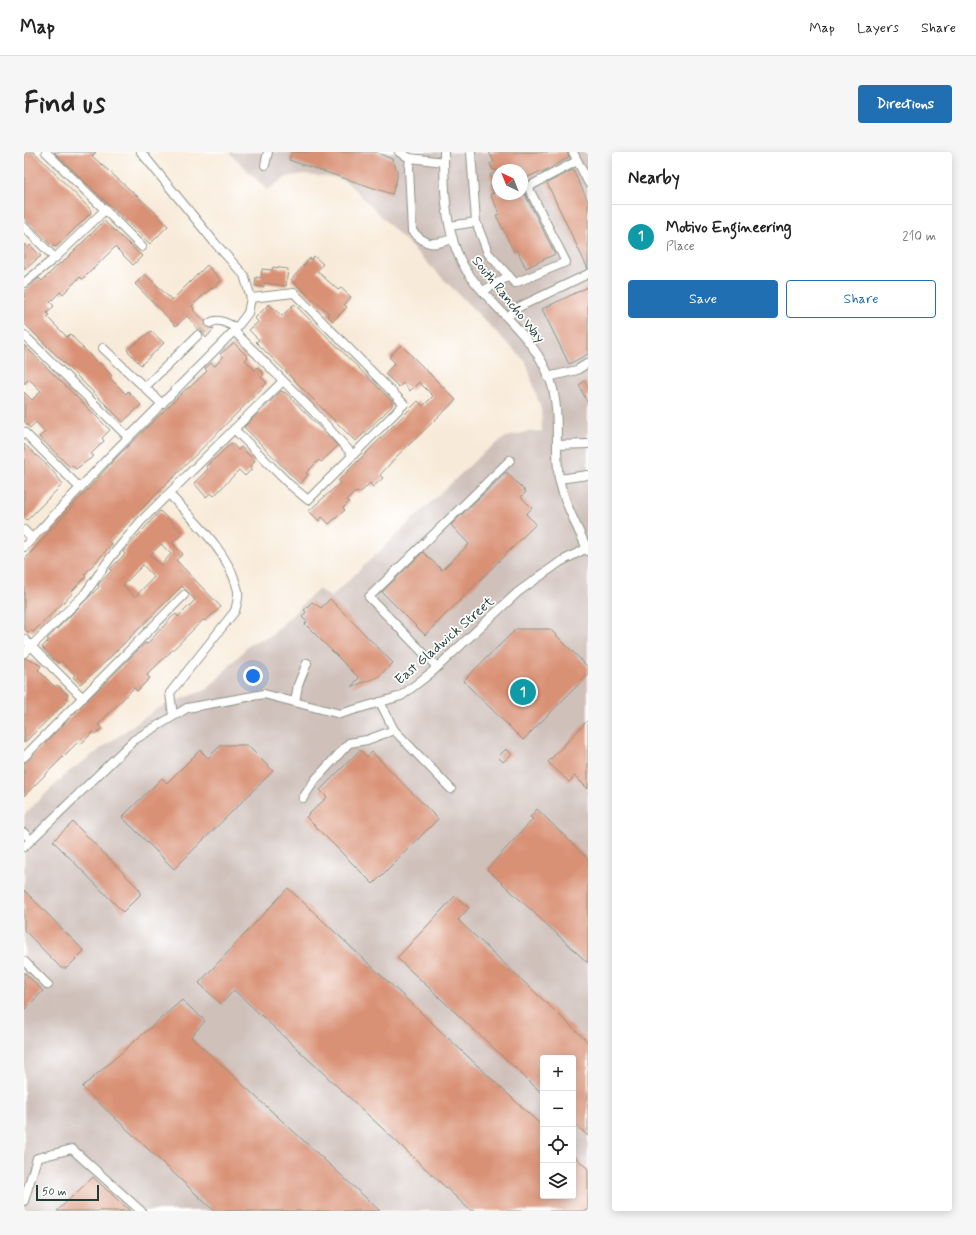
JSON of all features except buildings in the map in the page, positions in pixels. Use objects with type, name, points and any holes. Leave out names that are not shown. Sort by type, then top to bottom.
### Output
[{"type":"street","points":[[46,152],[142,247]]},
{"type":"street","points":[[24,547],[128,438],[235,330],[248,313],[251,298],[244,275],[214,243],[141,152]]},
{"type":"street","points":[[265,165],[268,152]]},
{"type":"street","points":[[399,152],[410,158],[444,162]]},
{"type":"street","name":"South Rancho Way","points":[[444,152],[452,239],[466,270],[483,291],[526,337],[541,361],[548,377],[555,404],[559,479],[587,550]]},
{"type":"street","points":[[471,152],[476,222],[488,253],[515,283],[566,262],[528,187],[577,161]]},
{"type":"street","points":[[573,152],[588,182]]},
{"type":"street","points":[[410,158],[409,168],[412,231],[421,240],[428,244],[434,244],[452,239]]},
{"type":"street","points":[[24,283],[55,258],[105,210]]},
{"type":"street","points":[[450,226],[476,222]]},
{"type":"street","points":[[24,227],[55,258]]},
{"type":"street","points":[[507,317],[519,307],[588,274]]},
{"type":"street","points":[[483,291],[509,276]]},
{"type":"street","points":[[234,429],[289,484],[308,500],[404,404],[294,293],[251,298]]},
{"type":"street","points":[[210,323],[213,320],[222,321],[235,330],[353,455]]},
{"type":"street","points":[[145,387],[198,334]]},
{"type":"street","points":[[24,335],[128,438]]},
{"type":"street","points":[[103,348],[162,404]]},
{"type":"street","points":[[548,377],[576,370],[588,363]]},
{"type":"street","points":[[24,653],[84,595],[111,557],[141,521],[283,381]]},
{"type":"street","points":[[24,432],[80,488]]},
{"type":"street","points":[[557,445],[588,444]]},
{"type":"street","points":[[437,667],[369,597],[510,460]]},
{"type":"street","points":[[559,479],[588,475]]},
{"type":"street","points":[[169,494],[226,559],[238,588],[238,601],[235,611],[170,693],[173,716]]},
{"type":"street","points":[[24,530],[32,538]]},
{"type":"street","name":"East Gladwick Street","points":[[24,847],[134,740],[187,708],[264,694],[340,714],[401,696],[437,667],[518,592],[560,562],[587,550]]},
{"type":"street","points":[[24,757],[184,595]]},
{"type":"street","points":[[24,639],[83,698]]},
{"type":"street","points":[[295,702],[298,685],[308,663]]},
{"type":"street","points":[[380,702],[394,730],[451,789]]},
{"type":"street","points":[[303,798],[315,780],[349,743],[366,740],[394,730]]},
{"type":"street","points":[[24,832],[31,840]]},
{"type":"street","points":[[24,961],[48,985]]},
{"type":"street","points":[[24,1202],[37,1158],[72,1149],[141,1211]]},
{"type":"shaded area","points":[[229,152],[588,152],[588,1211],[24,1211],[24,815],[67,773],[158,708],[208,689],[251,643],[272,635],[318,589],[331,597],[483,453],[506,437],[526,432],[542,431],[541,409],[526,362],[347,182],[333,177],[303,174],[287,177],[267,190]]},
{"type":"tunnel","points":[[198,335],[210,323]]},
{"type":"place","name":"Motivo Engineering","points":[[523,692]]}]
